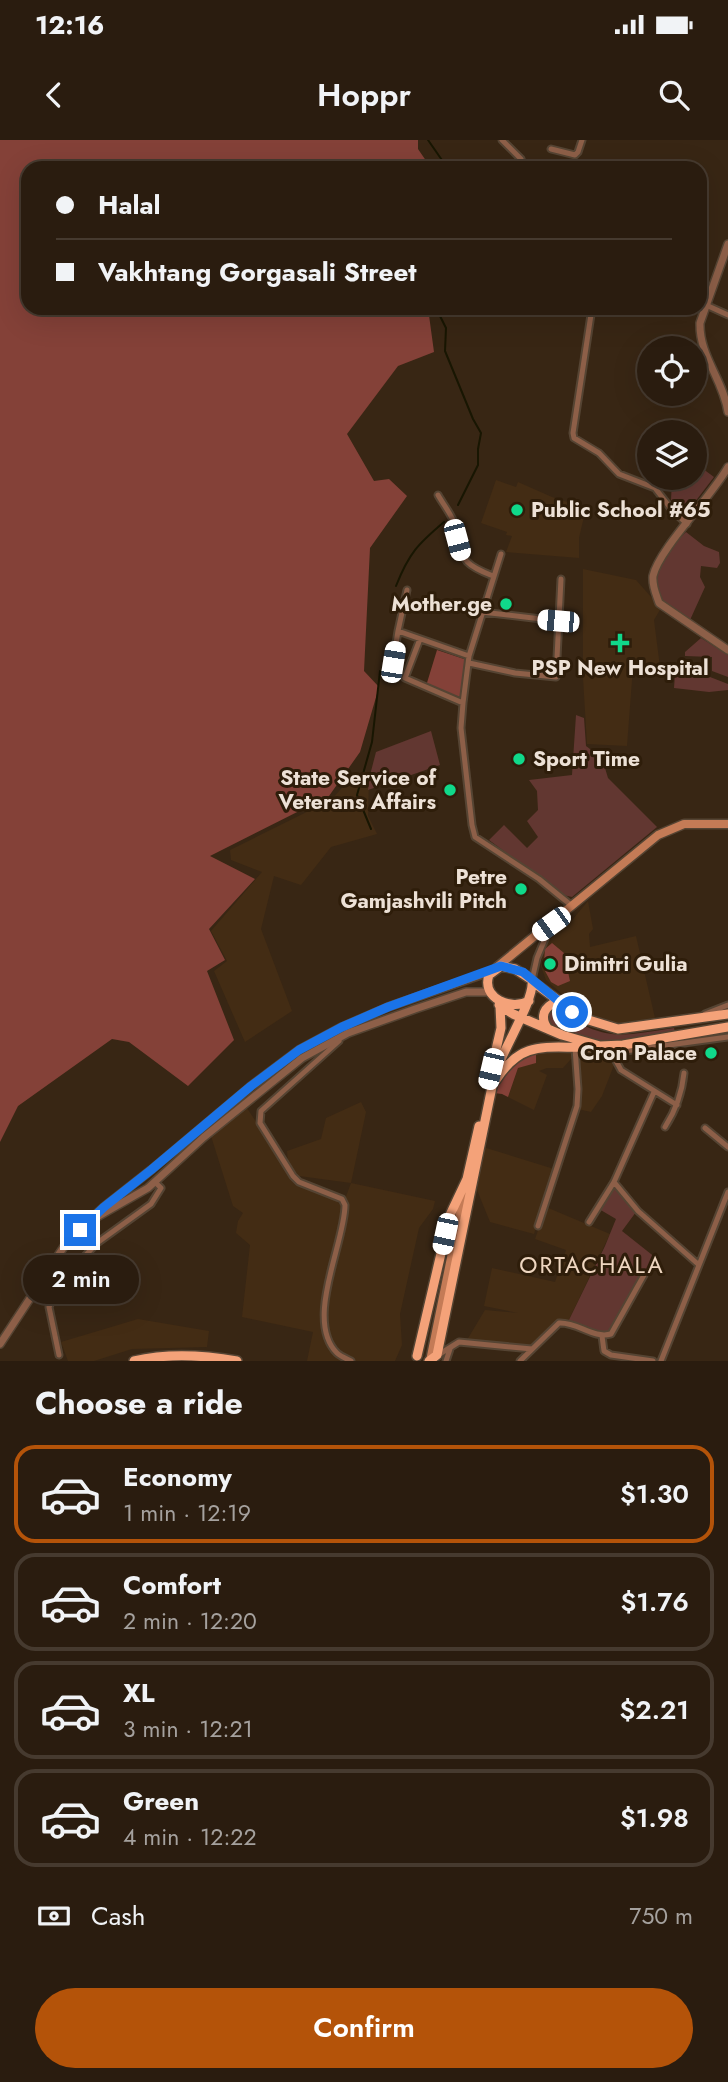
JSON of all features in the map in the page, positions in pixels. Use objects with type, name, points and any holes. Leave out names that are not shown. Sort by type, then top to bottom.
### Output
[{"type":"highway","points":[[414,1359],[450,1215],[467,1179],[501,1028],[499,1006],[487,983],[495,969],[515,969],[561,1004],[592,1022],[618,1029],[728,1014]]},
{"type":"highway","points":[[414,1359],[423,1356],[434,1360],[492,1088],[504,1049],[529,1001],[533,981]]},
{"type":"highway","points":[[491,994],[513,1005],[529,1001]]},
{"type":"highway","points":[[548,1029],[543,1021],[545,1010],[552,1004],[561,1004]]},
{"type":"highway","points":[[499,1006],[548,1029],[606,1048]]},
{"type":"highway","points":[[492,1088],[511,1061],[526,1050],[606,1048],[728,1027]]},
{"type":"highway","points":[[134,1361],[157,1356],[211,1356],[237,1361]]},
{"type":"main road","points":[[495,969],[658,835],[684,824],[728,824]]},
{"type":"main road","points":[[434,1360],[467,1179]]},
{"type":"street","points":[[502,140],[522,161]]},
{"type":"street","points":[[551,149],[575,155],[582,140]]},
{"type":"street","points":[[707,302],[727,248]]},
{"type":"street","points":[[707,305],[728,315]]},
{"type":"street","points":[[591,315],[574,439],[599,453],[620,474],[654,488],[687,524]]},
{"type":"street","points":[[703,315],[702,347],[727,395],[728,412]]},
{"type":"street","points":[[728,467],[658,566],[653,579],[654,592],[659,603],[728,650]]},
{"type":"street","points":[[438,495],[455,524],[462,556],[472,567],[493,576]]},
{"type":"street","points":[[501,554],[469,660],[463,703],[461,728],[475,837],[538,879],[572,906]]},
{"type":"street","points":[[398,631],[469,660],[514,673],[556,677],[561,579]]},
{"type":"street","points":[[393,662],[407,590]]},
{"type":"street","points":[[482,612],[558,621]]},
{"type":"street","points":[[420,639],[405,678],[463,703]]},
{"type":"street","points":[[533,981],[543,942],[551,924]]},
{"type":"street","points":[[0,1343],[69,1239],[251,1086],[299,1050],[342,1027],[388,1007],[495,969]]},
{"type":"street","points":[[90,1220],[122,1204],[156,1180],[293,1065],[348,1033],[466,992],[491,994]]},
{"type":"street","points":[[696,1017],[728,1005]]},
{"type":"street","points":[[348,1033],[261,1111],[261,1123],[299,1182],[342,1199],[345,1205],[324,1314],[330,1343],[337,1353],[351,1361]]},
{"type":"street","points":[[677,1105],[621,1070],[606,1048],[728,1037]]},
{"type":"street","points":[[538,1226],[577,1106],[575,1048]]},
{"type":"street","points":[[665,1127],[683,1089],[684,1073]]},
{"type":"street","points":[[589,1222],[614,1182],[654,1092]]},
{"type":"street","points":[[705,1128],[728,1147]]},
{"type":"street","points":[[155,1168],[163,1167],[165,1172]]},
{"type":"street","points":[[59,1354],[49,1307],[53,1294],[97,1243],[151,1204],[161,1188],[153,1176],[155,1168]]},
{"type":"street","points":[[614,1182],[638,1211],[699,1265]]},
{"type":"street","points":[[661,1361],[728,1192]]},
{"type":"street","points":[[520,1361],[559,1324],[566,1323],[601,1336],[611,1334],[644,1275]]},
{"type":"street","points":[[601,1336],[604,1351],[611,1355],[653,1361]]},
{"type":"street","points":[[434,1360],[459,1342],[532,1349]]},
{"type":"street","points":[[434,1360],[450,1349]]},
{"type":"shaded area","points":[[0,140],[418,140],[418,149],[426,161],[21,161],[21,315],[429,315],[434,352],[398,366],[347,434],[374,481],[389,479],[407,496],[370,548],[364,671],[379,687],[360,752],[329,796],[210,856],[255,879],[209,929],[225,960],[207,971],[234,1040],[188,1086],[129,1042],[112,1039],[18,1106],[0,1142]]},
{"type":"shaded area","points":[[707,472],[714,477],[707,486]]},
{"type":"shaded area","name":"Public School #65","points":[[496,480],[516,487],[518,482],[586,508],[579,538],[579,558],[506,552],[512,536],[481,523]]},
{"type":"shaded area","points":[[672,490],[704,490],[685,515],[671,500]]},
{"type":"shaded area","points":[[686,532],[704,546],[719,552],[720,563],[717,568],[701,566],[700,577],[705,587],[690,620],[663,601],[657,583],[658,573],[667,555]]},
{"type":"shaded area","name":"PSP New Hospital","points":[[583,569],[636,580],[661,608],[654,620],[660,667],[633,667],[627,746],[587,744],[583,678]]},
{"type":"shaded area","points":[[701,638],[728,655],[728,677],[712,671],[712,657],[685,656],[685,652]]},
{"type":"shaded area","points":[[437,650],[467,660],[461,700],[426,686]]},
{"type":"shaded area","points":[[675,674],[710,677],[728,684],[728,690],[709,692],[674,688]]},
{"type":"shaded area","points":[[576,715],[584,718],[586,746],[602,758],[608,778],[657,827],[572,897],[563,895],[489,840],[504,825],[527,848],[538,837],[527,821],[538,810],[537,791],[529,780],[572,775]]},
{"type":"shaded area","points":[[431,731],[440,765],[368,790],[376,752]]},
{"type":"shaded area","points":[[369,779],[368,816],[377,834],[331,847],[301,885],[274,876],[261,929],[292,1011],[245,1042],[214,971],[227,961],[211,931],[262,872],[231,860],[230,850],[331,800],[349,780]]},
{"type":"shaded area","points":[[588,901],[593,929],[589,934],[590,947],[636,936],[655,1018],[611,1024],[593,1018],[546,980],[541,966],[544,946],[568,925]]},
{"type":"shaded area","points":[[552,943],[564,953],[570,981],[558,986],[551,982],[545,971],[555,967],[552,961],[544,962],[545,949]]},
{"type":"shaded area","points":[[550,1009],[586,1027],[612,1034],[674,1028],[675,1032],[609,1043],[587,1041],[548,1025],[546,1013]]},
{"type":"shaded area","points":[[572,1051],[572,1058],[563,1068],[539,1071],[547,1075],[534,1110],[508,1097],[518,1068],[536,1053]]},
{"type":"shaded area","points":[[577,1052],[609,1052],[614,1065],[602,1096],[591,1112],[578,1109],[581,1087]]},
{"type":"shaded area","points":[[536,1053],[536,1063],[518,1068],[508,1097],[494,1093],[500,1079],[510,1068]]},
{"type":"shaded area","points":[[361,1102],[366,1112],[351,1183],[299,1176],[288,1163],[287,1151],[321,1139],[326,1118]]},
{"type":"shaded area","points":[[245,1105],[295,1181],[335,1199],[342,1207],[351,1183],[435,1201],[433,1209],[419,1228],[400,1314],[402,1345],[395,1361],[307,1361],[313,1332],[242,1317],[250,1245],[236,1233],[243,1213],[233,1206],[211,1136]]},
{"type":"shaded area","points":[[483,1147],[554,1169],[534,1234],[490,1222],[477,1190]]},
{"type":"shaded area","points":[[614,1186],[636,1212],[622,1231],[656,1258],[610,1332],[601,1334],[568,1322],[616,1219],[599,1209]]},
{"type":"shaded area","points":[[546,1207],[610,1234],[568,1322],[558,1322],[533,1345],[467,1340],[485,1310],[518,1313],[484,1306],[492,1268],[555,1282],[566,1250],[535,1239]]},
{"type":"shaded area","points":[[138,1319],[209,1331],[207,1347],[132,1349],[94,1361],[68,1361],[61,1342]]},
{"type":"waterway","points":[[428,140],[443,161]]},
{"type":"waterway","points":[[440,315],[446,328],[445,351],[481,433],[478,465],[458,505]]},
{"type":"waterway","points":[[396,586],[415,550],[444,522]]},
{"type":"waterway","points":[[371,829],[357,795],[372,742],[380,671]]},
{"type":"place","name":"Public School #65","points":[[517,510]]},
{"type":"place","name":"Mother.ge","points":[[506,604]]},
{"type":"place","name":"PSP New Hospital","points":[[620,643]]},
{"type":"place","name":"Sport Time","points":[[519,759]]},
{"type":"place","name":"State Service of Veterans Affairs","points":[[450,790]]},
{"type":"place","name":"Petre Gamjashvili Pitch","points":[[521,889]]},
{"type":"place","name":"Dimitri Gulia","points":[[550,964]]},
{"type":"place","name":"Cron Palace","points":[[711,1053]]},
{"type":"district","name":"ORTACHALA","points":[[592,1265]]},
{"type":"route","points":[[80,1230],[104,1207],[251,1086],[299,1050],[342,1027],[388,1007],[501,966],[523,972],[572,1012]]}]
